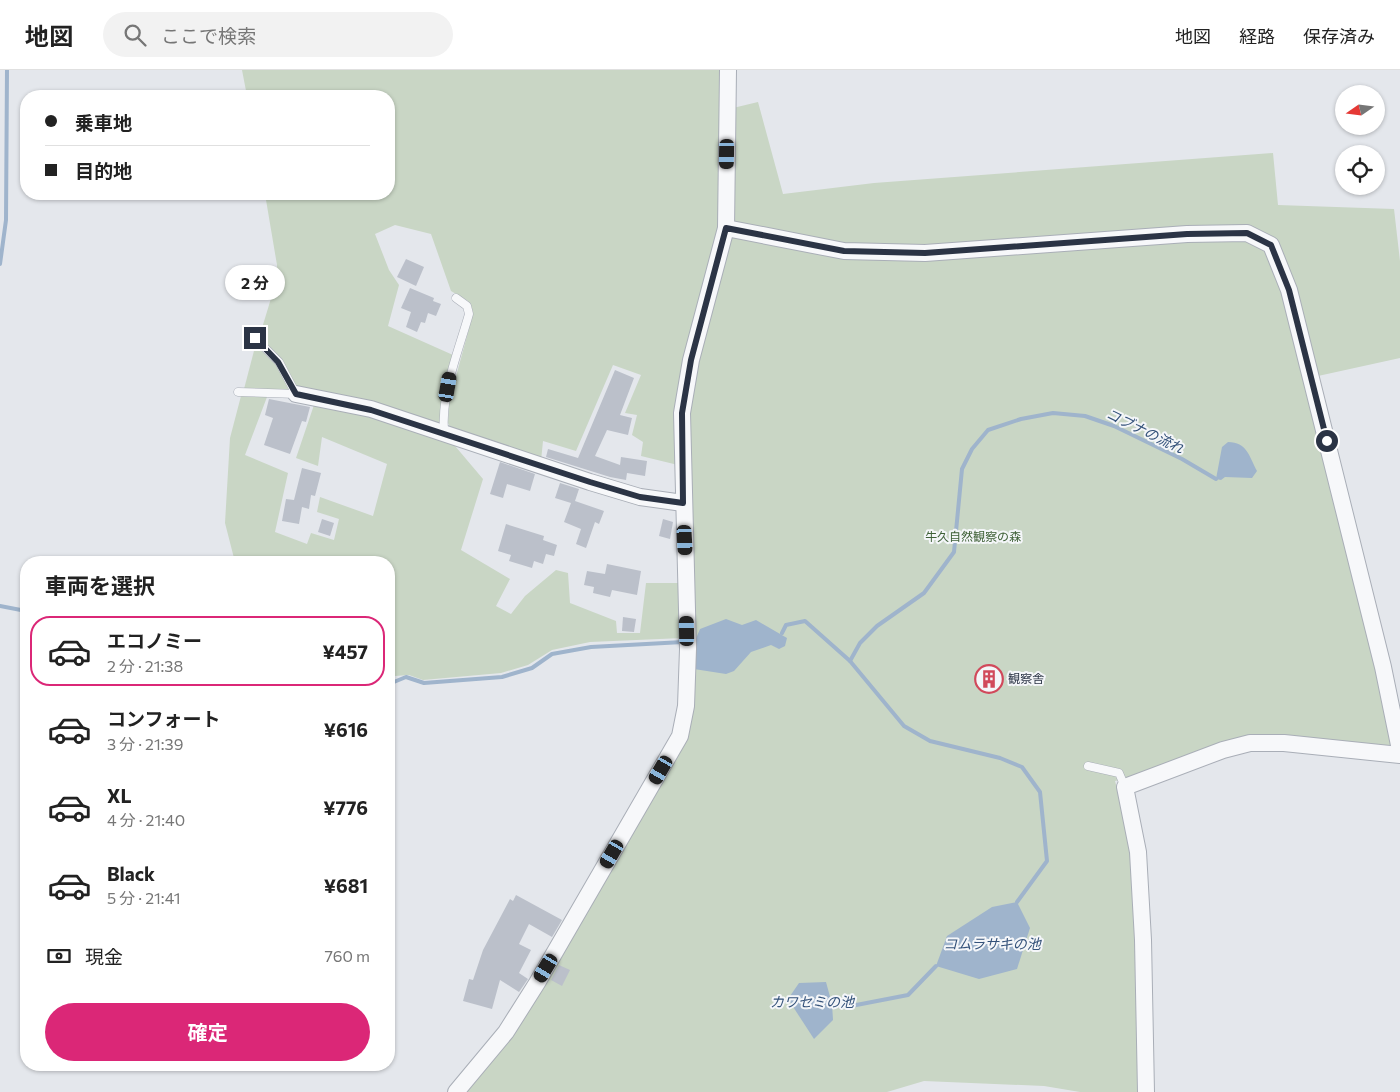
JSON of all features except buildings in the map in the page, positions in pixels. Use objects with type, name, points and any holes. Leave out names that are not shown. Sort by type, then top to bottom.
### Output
[{"type":"street","points":[[456,1092],[506,1032],[537,983],[680,736],[686,706],[688,649],[682,413],[691,360],[726,228],[728,70]]},
{"type":"street","points":[[726,228],[844,251],[925,253],[1187,234],[1230,233],[1247,233],[1271,245],[1289,290],[1384,667],[1400,750]]},
{"type":"street","points":[[296,394],[371,410],[640,497],[683,503]]},
{"type":"street","points":[[1146,1092],[1143,940],[1138,852],[1125,787],[1223,750],[1250,742],[1284,743],[1400,755]]},
{"type":"lane","points":[[444,433],[443,417],[451,372],[469,314],[467,306],[456,298]]},
{"type":"lane","points":[[255,338],[278,362],[296,394]]},
{"type":"lane","points":[[238,392],[296,394]]},
{"type":"lane","points":[[1088,766],[1119,773],[1125,787]]},
{"type":"green space","points":[[242,70],[722,70],[719,234],[678,465],[641,456],[643,442],[632,435],[637,415],[625,413],[641,375],[613,365],[576,451],[543,441],[541,461],[453,433],[448,423],[449,402],[473,314],[468,301],[451,291],[431,234],[395,225],[375,234],[389,270],[399,285],[388,326],[453,355],[440,412],[440,426],[296,387],[278,357],[264,341],[262,328],[276,282],[277,265],[266,200],[395,200],[395,90],[246,90]]},
{"type":"green space","points":[[758,102],[783,194],[874,183],[1273,153],[1278,205],[1394,209],[1400,261],[1400,358],[1318,376],[1277,245],[1261,231],[1239,225],[917,248],[844,246],[739,228],[732,220],[733,108]]},
{"type":"green space","name":"牛久自然観察の森","points":[[736,235],[838,256],[1243,236],[1265,246],[1284,297],[1395,747],[1294,739],[1115,781],[1127,823],[1134,880],[1140,1092],[1080,1092],[1044,1086],[924,1081],[887,1092],[465,1092],[685,740],[689,417],[696,364],[729,239]]},
{"type":"green space","points":[[255,347],[260,347],[275,362],[289,390],[244,389]]},
{"type":"green space","points":[[241,396],[267,397],[245,455],[288,473],[275,532],[307,544],[311,533],[334,540],[339,519],[317,512],[320,497],[373,516],[387,464],[322,437],[318,466],[296,458],[315,402],[339,406],[450,440],[483,479],[461,550],[510,579],[496,606],[511,614],[525,596],[556,570],[568,573],[570,603],[616,621],[617,633],[640,633],[646,583],[683,583],[683,638],[590,642],[552,650],[528,665],[501,673],[423,680],[409,675],[395,676],[395,556],[233,556],[225,523],[230,438]]},
{"type":"water","points":[[1228,442],[1239,444],[1247,451],[1257,471],[1252,478],[1225,477],[1221,480],[1216,479],[1222,447]]},
{"type":"water","points":[[726,619],[742,625],[756,620],[787,638],[785,646],[779,649],[771,645],[751,652],[734,671],[726,674],[694,669],[695,641],[700,629]]},
{"type":"water","name":"コムラサキの池","points":[[1017,902],[1030,928],[1017,969],[979,979],[936,966],[947,936],[992,907]]},
{"type":"water","name":"カワセミの池","points":[[826,982],[832,1004],[833,1020],[814,1039],[788,999],[799,983]]},
{"type":"waterway","points":[[0,264],[6,220],[7,70]]},
{"type":"waterway","name":"コブナの流れ","points":[[850,661],[860,643],[877,626],[924,593],[954,552],[962,469],[972,449],[988,430],[1021,419],[1053,413],[1085,416],[1114,426],[1182,459],[1216,479]]},
{"type":"waterway","points":[[0,606],[20,610]]},
{"type":"waterway","points":[[782,633],[786,625],[805,621],[850,661],[904,726],[930,741],[1000,758],[1022,767],[1040,792],[1047,861],[1017,902]]},
{"type":"waterway","points":[[395,682],[406,677],[424,683],[502,677],[532,668],[552,654],[591,647],[683,642]]},
{"type":"waterway","points":[[832,1004],[846,1007],[908,995],[936,966]]},
{"type":"place","name":"観察舎","points":[[989,679]]},
{"type":"route","points":[[255,338],[278,362],[296,394],[371,410],[640,497],[683,503],[682,413],[691,360],[726,228],[844,251],[925,253],[1187,234],[1247,233],[1271,245],[1289,290],[1327,441]]}]
